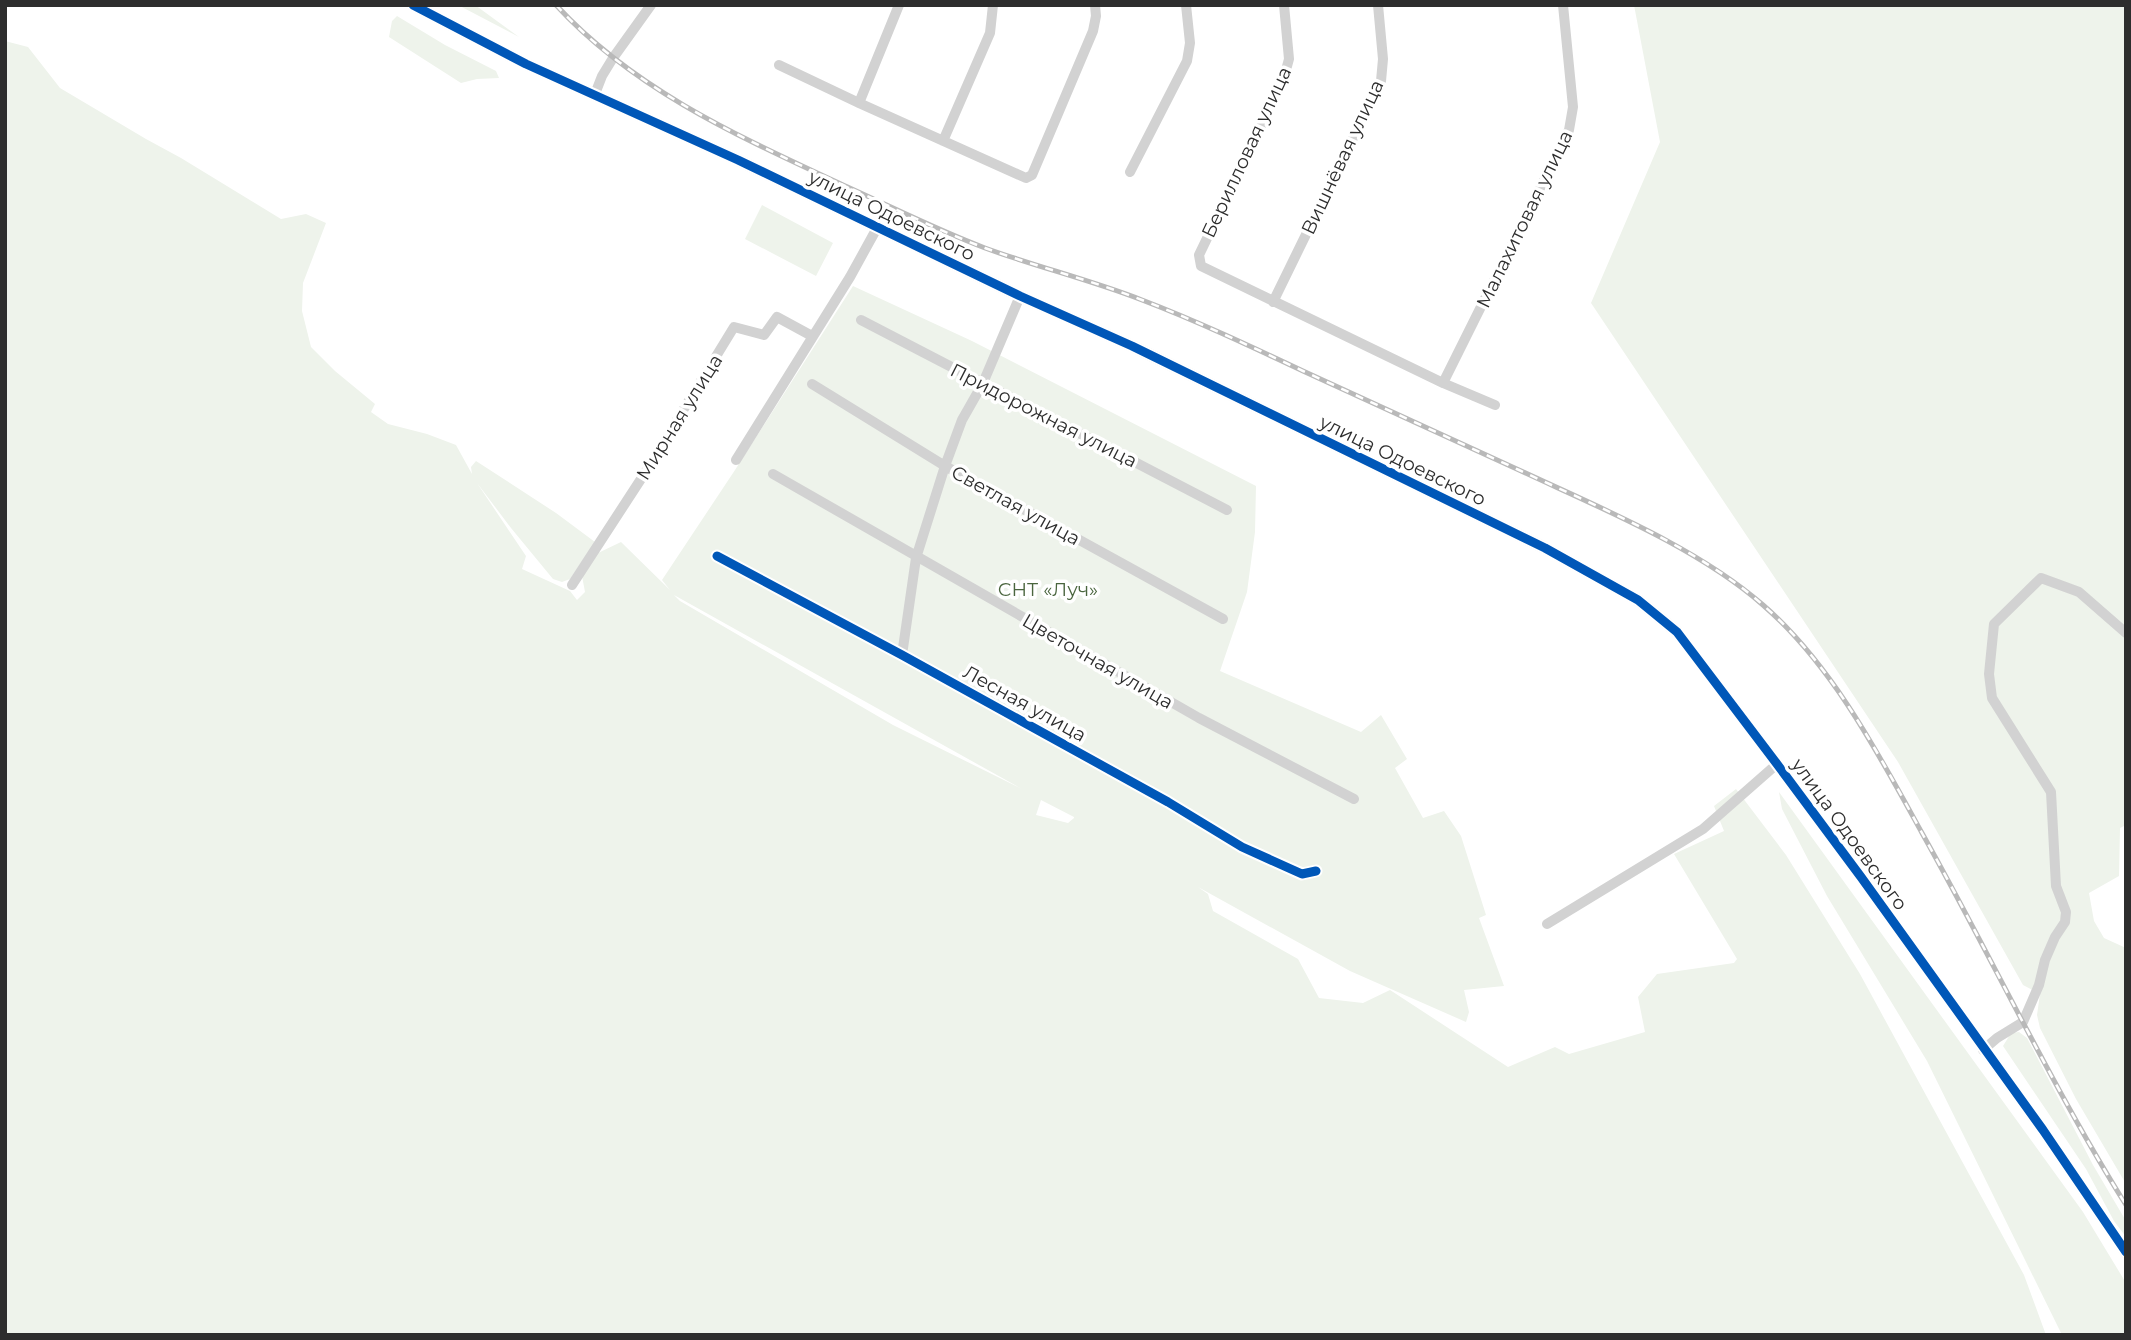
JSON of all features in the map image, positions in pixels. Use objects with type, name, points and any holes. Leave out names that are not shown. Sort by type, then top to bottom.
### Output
[{"type":"street","name":"улица Одоевского","points":[[413,5],[481,42],[1132,346],[1532,542],[1639,600],[1677,632],[1777,764],[2043,1130],[2126,1252]]},
{"type":"street","points":[[595,94],[613,58],[651,5]]},
{"type":"street","points":[[859,103],[899,5]]},
{"type":"street","points":[[943,141],[990,33],[993,5]]},
{"type":"street","points":[[779,65],[1026,178],[1032,175],[1093,31],[1096,16],[1094,5]]},
{"type":"street","points":[[1130,172],[1186,61],[1190,43],[1186,5]]},
{"type":"street","name":"Берилловая улица","points":[[1273,302],[1201,266],[1199,255],[1283,81],[1289,59],[1284,5]]},
{"type":"street","name":"Вишнёвая улица","points":[[1273,302],[1381,81],[1383,59],[1378,5]]},
{"type":"street","name":"Малахитовая улица","points":[[1443,383],[1569,130],[1573,107],[1563,5]]},
{"type":"street","points":[[736,460],[877,228]]},
{"type":"street","points":[[902,655],[916,558],[945,466],[962,420],[983,383],[1020,296]]},
{"type":"street","points":[[1273,302],[1495,405]]},
{"type":"street","name":"Мирная улица","points":[[572,585],[642,479],[734,327],[764,335],[777,317],[812,336]]},
{"type":"street","name":"Придорожная улица","points":[[861,320],[1227,510]]},
{"type":"street","name":"Светлая улица","points":[[812,384],[945,466],[1223,619]]},
{"type":"street","name":"Цветочная улица","points":[[773,474],[1199,718],[1354,799]]},
{"type":"street","name":"Лесная улица","points":[[717,556],[1168,802],[1242,847],[1302,874],[1316,871]]},
{"type":"street","points":[[1983,1050],[2023,1022],[2066,912],[2056,886],[2051,792],[1992,698],[1989,674],[1994,624],[2041,578],[2079,592],[2126,632]]},
{"type":"street","points":[[1548,924],[1703,829],[1777,764]]},
{"type":"green space","points":[[458,5],[475,5],[519,37]]},
{"type":"green space","points":[[1634,5],[2126,5],[2126,825],[2120,828],[2119,876],[2089,893],[2094,921],[2104,938],[2126,948],[2126,1184],[2076,1099],[2040,1028],[2037,1015],[2040,994],[2023,985],[1898,762],[1591,303],[1660,142]]},
{"type":"green space","points":[[397,16],[496,71],[499,78],[461,83],[389,37],[392,21]]},
{"type":"green space","name":"СНТ «Луч»","points":[[5,41],[28,47],[60,88],[281,219],[306,214],[326,223],[303,283],[302,311],[311,347],[375,404],[371,412],[388,424],[456,445],[472,474],[471,467],[476,461],[595,542],[570,579],[562,582],[553,579],[477,483],[526,556],[522,569],[570,591],[577,600],[585,592],[582,576],[598,553],[621,542],[670,590],[662,580],[853,286],[972,341],[1256,486],[1255,532],[1247,592],[1220,671],[1361,732],[1381,715],[1407,759],[1395,768],[1423,818],[1444,811],[1461,836],[1486,915],[1479,918],[1504,986],[1464,990],[1469,1012],[1466,1022],[1350,971],[1198,887],[1208,894],[1213,911],[1298,959],[1319,998],[1363,1003],[1390,990],[1508,1067],[1555,1047],[1569,1054],[1645,1032],[1638,997],[1657,974],[1734,963],[1737,959],[1674,854],[1724,831],[1714,806],[1736,789],[1786,855],[1860,974],[2024,1275],[2046,1335],[5,1335]],"holes":[[[674,595],[1022,789],[893,725]],[[1041,800],[1074,817],[1074,818],[1068,823],[1036,815]]]},
{"type":"green space","points":[[762,205],[833,243],[816,276],[745,239]]},
{"type":"green space","points":[[1779,792],[2083,1212],[2126,1283],[2126,1335],[2062,1335],[1927,1061],[1827,896],[1782,809]]},
{"type":"green space","points":[[2019,1032],[2027,1038],[2093,1165],[2126,1221],[2126,1237],[2114,1221],[2086,1169],[2003,1046],[2011,1033]]},
{"type":"railway","points":[[556,5],[619,62],[654,87],[766,149],[967,241],[1123,293],[1223,334],[1614,514],[1678,547],[1737,584],[1763,605],[1811,655],[1871,742],[1948,879],[2072,1114],[2126,1205]]},
{"type":"cycle path","points":[[413,5],[526,64],[738,160],[1020,296],[1132,346],[1545,548],[1638,600],[1677,632],[1777,764],[2043,1130],[2126,1252]]},
{"type":"cycle path","points":[[717,556],[1168,802],[1242,847],[1302,874],[1316,871]]}]
